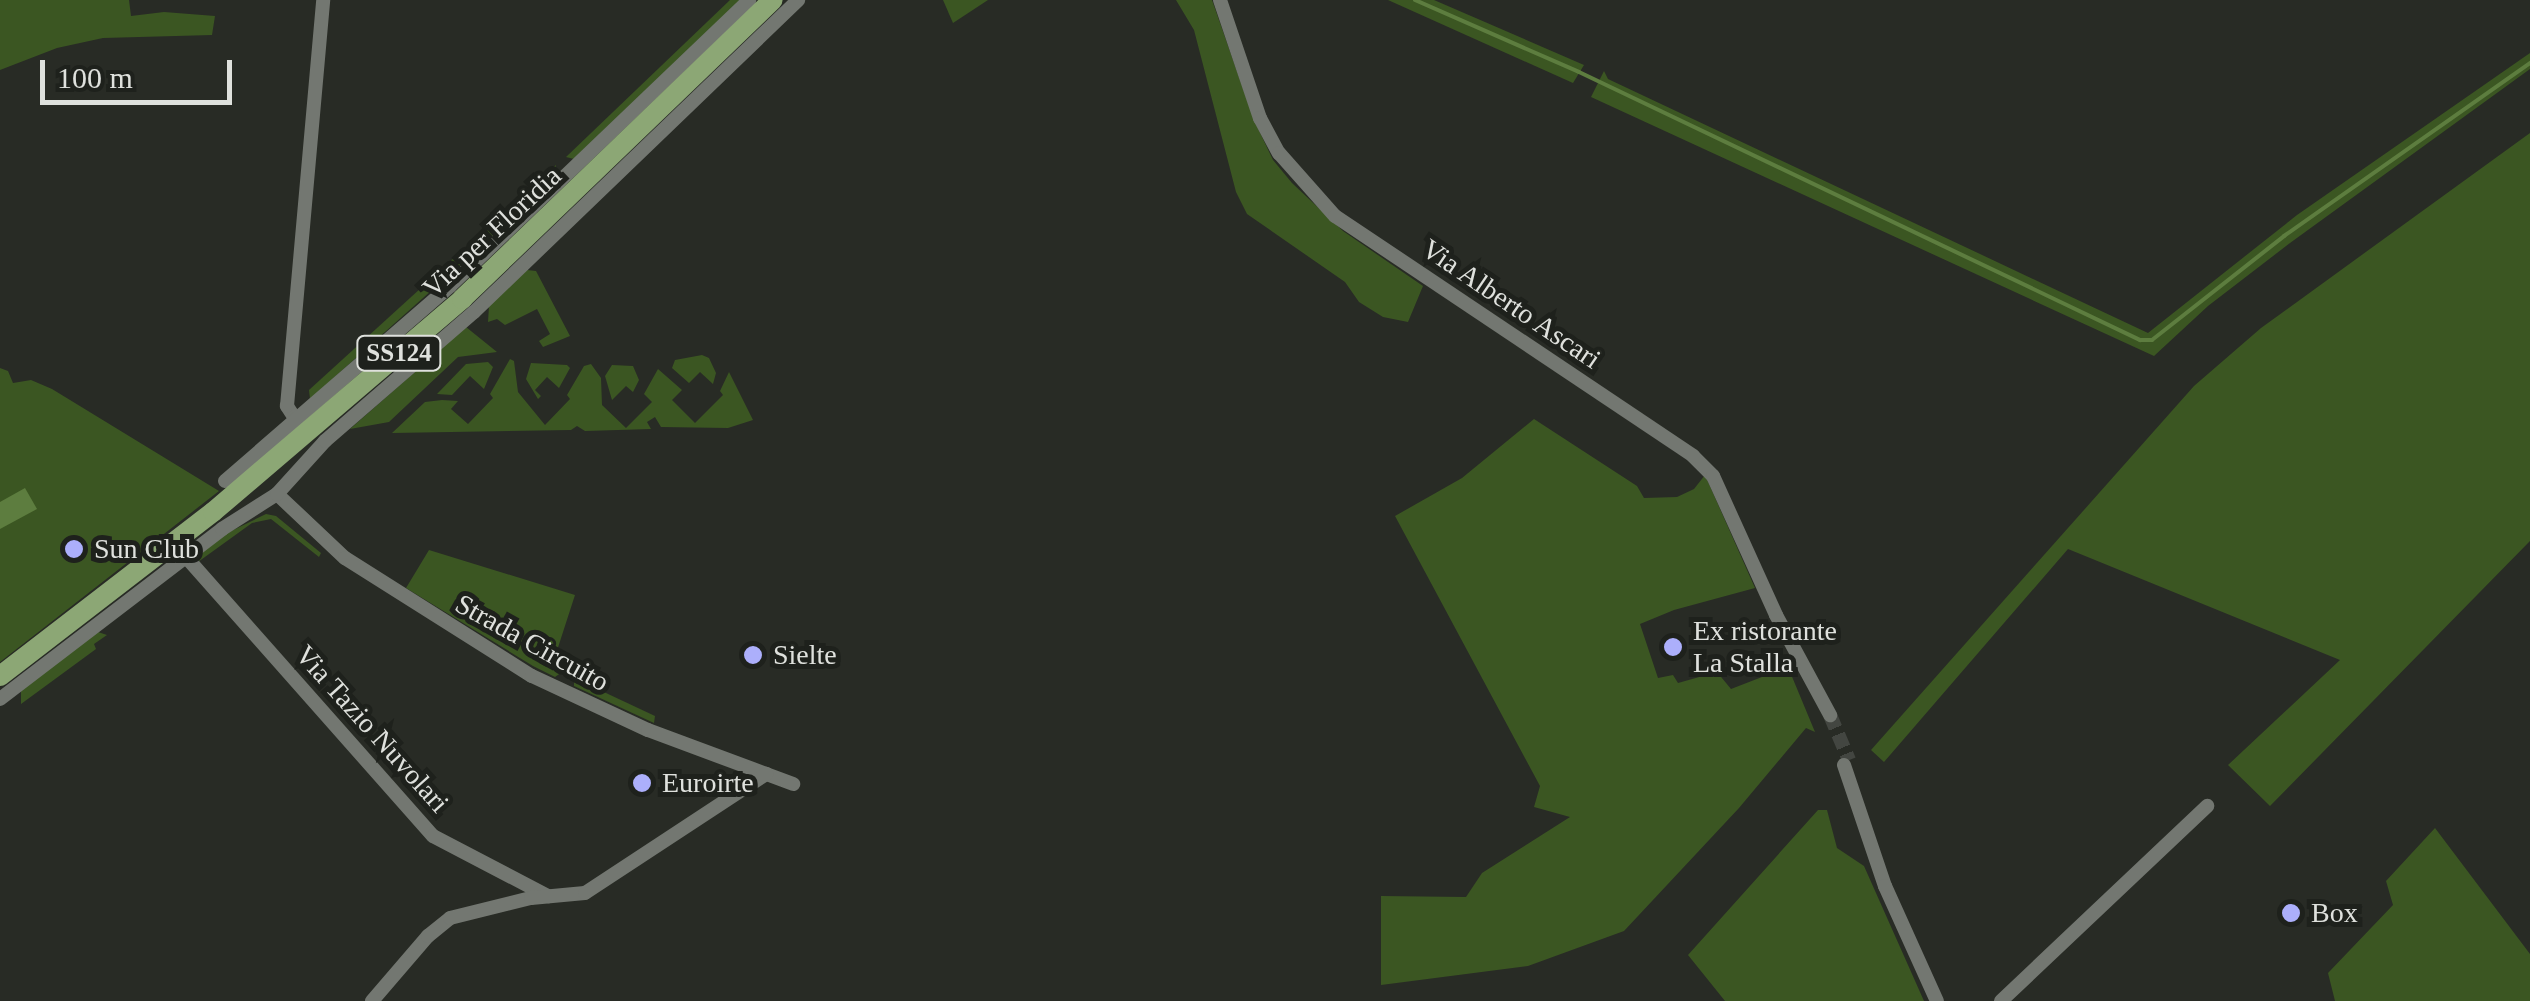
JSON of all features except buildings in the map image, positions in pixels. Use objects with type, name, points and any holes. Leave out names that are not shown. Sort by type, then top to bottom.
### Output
[{"type":"main road","name":"Via per Floridia","points":[[0,676],[213,512],[462,299],[773,0]]},
{"type":"street","points":[[296,420],[286,406],[322,0]]},
{"type":"street","points":[[224,481],[450,286],[749,0]]},
{"type":"street","points":[[0,698],[278,494],[325,441],[474,312],[798,0]]},
{"type":"street","name":"Via Alberto Ascari","points":[[1220,0],[1260,118],[1300,181],[1335,216],[1693,456],[1723,494],[1827,718]]},
{"type":"street","name":"Strada Circuito","points":[[278,494],[344,558],[481,647],[562,692],[648,730],[793,784]]},
{"type":"street","name":"Via Tazio Nuvolari","points":[[187,558],[433,836],[548,896]]},
{"type":"street","points":[[1846,762],[1871,816],[1878,864],[1937,1001]]},
{"type":"street","points":[[372,1001],[428,936],[450,918],[548,896],[585,893],[766,774]]},
{"type":"street","points":[[2001,1001],[2207,806]]},
{"type":"shaded area","points":[[0,0],[129,0],[131,16],[164,12],[215,16],[212,35],[103,38],[57,48],[0,70]]},
{"type":"shaded area","points":[[730,0],[740,0],[574,159],[566,157]]},
{"type":"shaded area","points":[[943,0],[988,0],[953,23]]},
{"type":"shaded area","points":[[1176,0],[1212,0],[1254,120],[1273,160],[1292,183],[1343,231],[1423,286],[1408,322],[1383,317],[1359,302],[1345,282],[1247,214],[1236,192],[1194,30]]},
{"type":"shaded area","points":[[1388,0],[1434,0],[1584,65],[1573,83]]},
{"type":"shaded area","points":[[2530,53],[2530,69],[2290,243],[2208,306],[2154,356],[1591,97],[1604,71],[1608,79],[2148,333],[2297,215]]},
{"type":"shaded area","points":[[2530,133],[2530,541],[2270,806],[2228,765],[2340,660],[2068,549],[1884,762],[1871,750],[2194,386],[2261,328]]},
{"type":"shaded area","points":[[556,165],[555,180],[310,399],[309,390]]},
{"type":"shaded area","points":[[527,270],[536,271],[570,336],[543,347],[539,341],[550,334],[537,309],[505,325],[497,319],[488,322],[489,306]]},
{"type":"shaded area","points":[[466,327],[497,352],[458,357],[389,422],[350,429]]},
{"type":"shaded area","points":[[702,355],[709,358],[716,373],[713,384],[700,372],[689,383],[672,368],[675,360]]},
{"type":"shaded area","points":[[510,359],[514,361],[518,392],[545,425],[570,399],[567,395],[584,366],[591,364],[601,378],[602,405],[626,428],[652,402],[644,394],[658,369],[682,390],[672,400],[695,423],[723,395],[720,391],[729,372],[753,420],[728,428],[661,427],[655,417],[647,422],[651,429],[585,431],[577,426],[571,430],[392,433],[425,402],[458,401],[451,409],[468,424],[493,398],[490,394]]},
{"type":"shaded area","points":[[488,362],[493,367],[484,389],[470,376],[452,395],[437,394],[466,364]]},
{"type":"shaded area","points":[[531,363],[570,368],[559,388],[547,377],[535,390],[541,396],[538,399],[526,379]]},
{"type":"shaded area","points":[[612,365],[633,366],[639,380],[633,392],[626,386],[612,400],[605,376]]},
{"type":"shaded area","name":"Sun Club","points":[[0,368],[8,371],[13,383],[31,380],[52,389],[219,491],[0,662]]},
{"type":"shaded area","points":[[1534,419],[1637,486],[1644,498],[1677,497],[1694,489],[1705,475],[1755,588],[1674,610],[1640,624],[1658,678],[1673,675],[1678,683],[1717,672],[1731,689],[1788,667],[1815,732],[1806,728],[1739,808],[1624,931],[1528,966],[1381,985],[1381,896],[1466,897],[1482,873],[1570,817],[1534,807],[1540,786],[1395,516],[1462,478]]},
{"type":"shaded area","points":[[25,488],[37,509],[0,529],[0,502]]},
{"type":"shaded area","points":[[266,514],[276,516],[321,553],[319,557],[271,519],[252,523],[198,562],[200,554],[225,534]]},
{"type":"shaded area","points":[[429,550],[575,595],[552,666],[562,672],[555,677],[533,666],[406,588]]},
{"type":"shaded area","points":[[98,632],[107,635],[94,644],[96,649],[21,704],[21,689]]},
{"type":"shaded area","points":[[574,678],[655,716],[654,723],[574,686]]},
{"type":"shaded area","points":[[1818,810],[1827,810],[1837,848],[1864,866],[1924,1001],[1725,1001],[1688,955]]},
{"type":"shaded area","points":[[2435,828],[2530,954],[2530,1001],[2335,1001],[2328,973],[2393,905],[2386,881]]},
{"type":"waterway","points":[[1415,0],[1579,72],[2140,340],[2152,340],[2284,236],[2530,63]]},
{"type":"tunnel","points":[[1830,715],[1849,760]]},
{"type":"place","name":"Sun Club","points":[[74,549]]},
{"type":"place","name":"Ex ristorante La Stalla","points":[[1673,647]]},
{"type":"place","name":"Sielte","points":[[753,655]]},
{"type":"place","name":"Euroirte","points":[[642,783]]},
{"type":"place","name":"Box","points":[[2291,913]]}]
